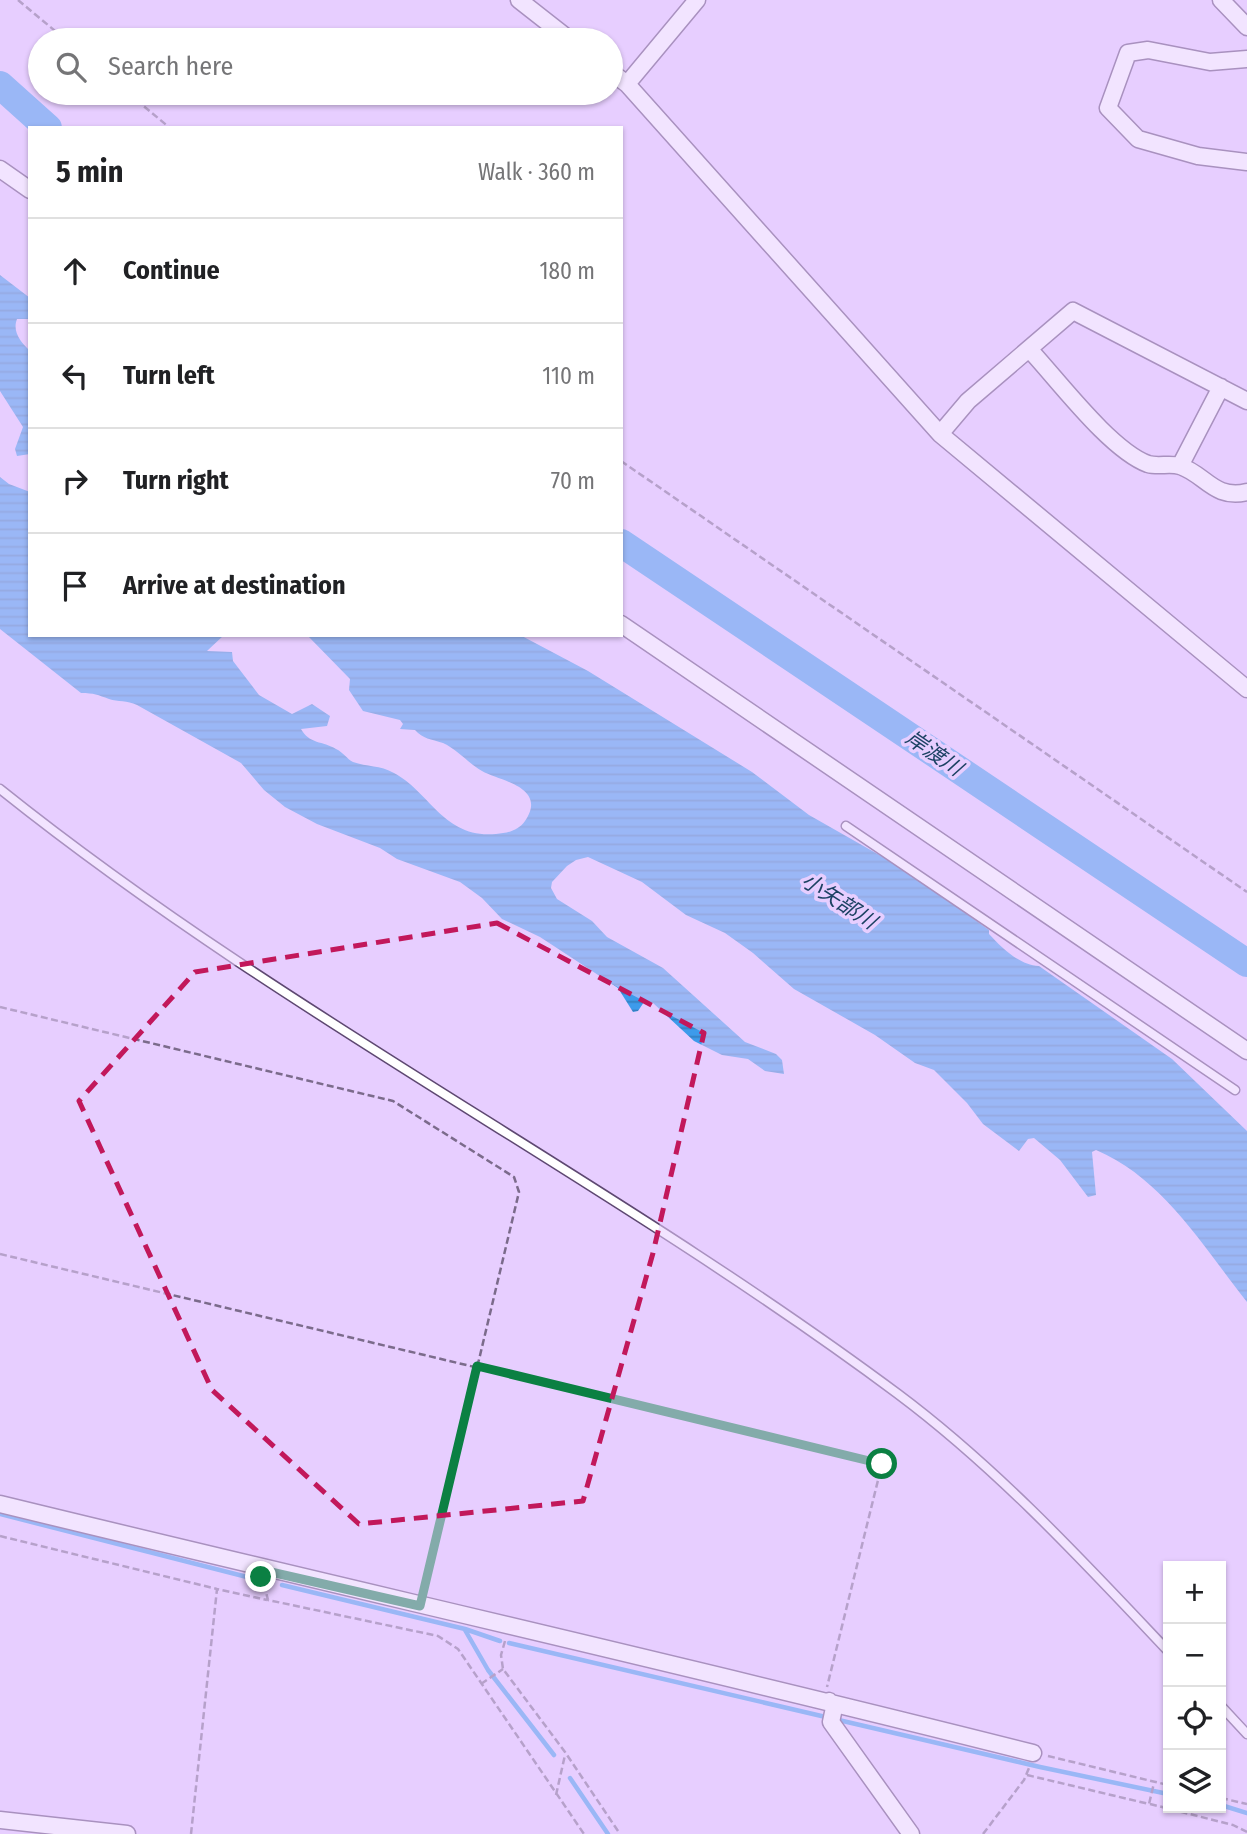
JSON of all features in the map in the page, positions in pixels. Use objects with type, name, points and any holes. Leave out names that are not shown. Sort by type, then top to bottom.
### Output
[{"type":"street","points":[[519,0],[555,28]]},
{"type":"street","points":[[627,84],[697,0]]},
{"type":"street","points":[[1221,0],[1247,27]]},
{"type":"street","points":[[1247,60],[1210,62],[1147,50],[1128,53],[1108,108],[1138,139],[1198,156],[1247,162]]},
{"type":"street","points":[[623,81],[940,434],[1247,689]]},
{"type":"street","points":[[0,169],[28,189]]},
{"type":"street","points":[[940,434],[968,401],[1073,311],[1247,401]]},
{"type":"street","points":[[1029,349],[1125,453],[1150,465],[1180,466],[1212,488],[1237,495],[1247,492]]},
{"type":"street","points":[[1180,466],[1220,387]]},
{"type":"street","points":[[623,625],[1247,1051]]},
{"type":"street","points":[[0,1504],[262,1570],[508,1627],[831,1710],[1033,1753]]},
{"type":"street","points":[[831,1710],[911,1834]]},
{"type":"street","points":[[0,1820],[127,1834]]},
{"type":"lane","points":[[0,789],[73,847],[225,955],[703,1258],[900,1395],[1002,1481],[1163,1646]]},
{"type":"lane","points":[[846,826],[1235,1090]]},
{"type":"lane","points":[[1226,1711],[1247,1734]]},
{"type":"path","points":[[18,0],[52,28]]},
{"type":"path","points":[[142,105],[168,126]]},
{"type":"path","points":[[623,462],[1247,892]]},
{"type":"path","points":[[0,1007],[393,1101],[514,1177],[519,1192],[420,1606]]},
{"type":"path","points":[[0,1254],[882,1464],[827,1687],[831,1710]]},
{"type":"path","points":[[0,1536],[217,1589],[438,1636],[458,1649],[584,1834]]},
{"type":"path","points":[[262,1570],[268,1600]]},
{"type":"path","points":[[191,1834],[217,1589]]},
{"type":"path","points":[[508,1627],[501,1655],[503,1669],[620,1834]]},
{"type":"path","points":[[481,1684],[503,1669]]},
{"type":"path","points":[[1033,1753],[1163,1784]]},
{"type":"path","points":[[556,1795],[565,1755]]},
{"type":"path","points":[[983,1834],[1028,1770]]},
{"type":"path","points":[[1027,1775],[1233,1825],[1247,1832]]},
{"type":"path","points":[[1149,1804],[1154,1782]]},
{"type":"path","points":[[1226,1799],[1247,1804]]},
{"type":"highlighted area","points":[[497,923],[704,1033],[653,1253],[583,1501],[359,1524],[212,1390],[79,1101],[195,972]]},
{"type":"water","points":[[0,275],[28,296],[28,319],[17,319],[16,328],[28,349],[28,454],[17,456],[15,449],[23,427],[0,391]]},
{"type":"water","name":"小矢部川","points":[[0,477],[9,484],[28,491],[28,637],[222,637],[207,651],[232,652],[233,661],[259,695],[292,714],[312,704],[330,716],[327,726],[301,729],[304,734],[338,750],[353,762],[394,773],[407,781],[450,822],[478,834],[504,833],[519,827],[530,810],[531,800],[526,793],[510,782],[482,771],[443,743],[424,737],[415,730],[400,729],[403,724],[400,720],[363,711],[349,690],[350,679],[309,637],[524,637],[588,671],[752,772],[809,815],[904,869],[989,930],[989,934],[1011,955],[1025,963],[1039,966],[1172,1059],[1247,1131],[1247,1302],[1162,1196],[1120,1162],[1096,1150],[1092,1152],[1096,1195],[1088,1197],[1060,1160],[1034,1138],[1028,1139],[1019,1151],[983,1124],[967,1103],[934,1070],[915,1063],[875,1035],[794,989],[753,953],[725,933],[686,915],[642,882],[588,857],[567,866],[552,882],[551,888],[557,899],[592,921],[607,937],[663,968],[745,1042],[776,1054],[782,1060],[784,1074],[765,1071],[748,1059],[722,1055],[694,1041],[653,1003],[644,1002],[638,1011],[633,1012],[618,988],[540,937],[502,919],[482,898],[460,882],[397,859],[380,848],[317,824],[285,807],[264,790],[241,763],[137,705],[96,694],[81,693],[0,629]]},
{"type":"waterway","name":"岸渡川","points":[[0,85],[46,126]]},
{"type":"waterway","name":"岸渡川","points":[[623,544],[1247,963]]},
{"type":"waterway","points":[[0,1514],[251,1578]]},
{"type":"waterway","points":[[282,1585],[465,1629],[500,1641]]},
{"type":"waterway","points":[[465,1630],[488,1670],[554,1755]]},
{"type":"waterway","points":[[509,1643],[1040,1767],[1163,1793]]},
{"type":"waterway","points":[[570,1778],[608,1834]]},
{"type":"waterway","points":[[1226,1807],[1247,1813]]},
{"type":"route","points":[[261,1577],[262,1570],[420,1606],[477,1366],[882,1464]]}]
